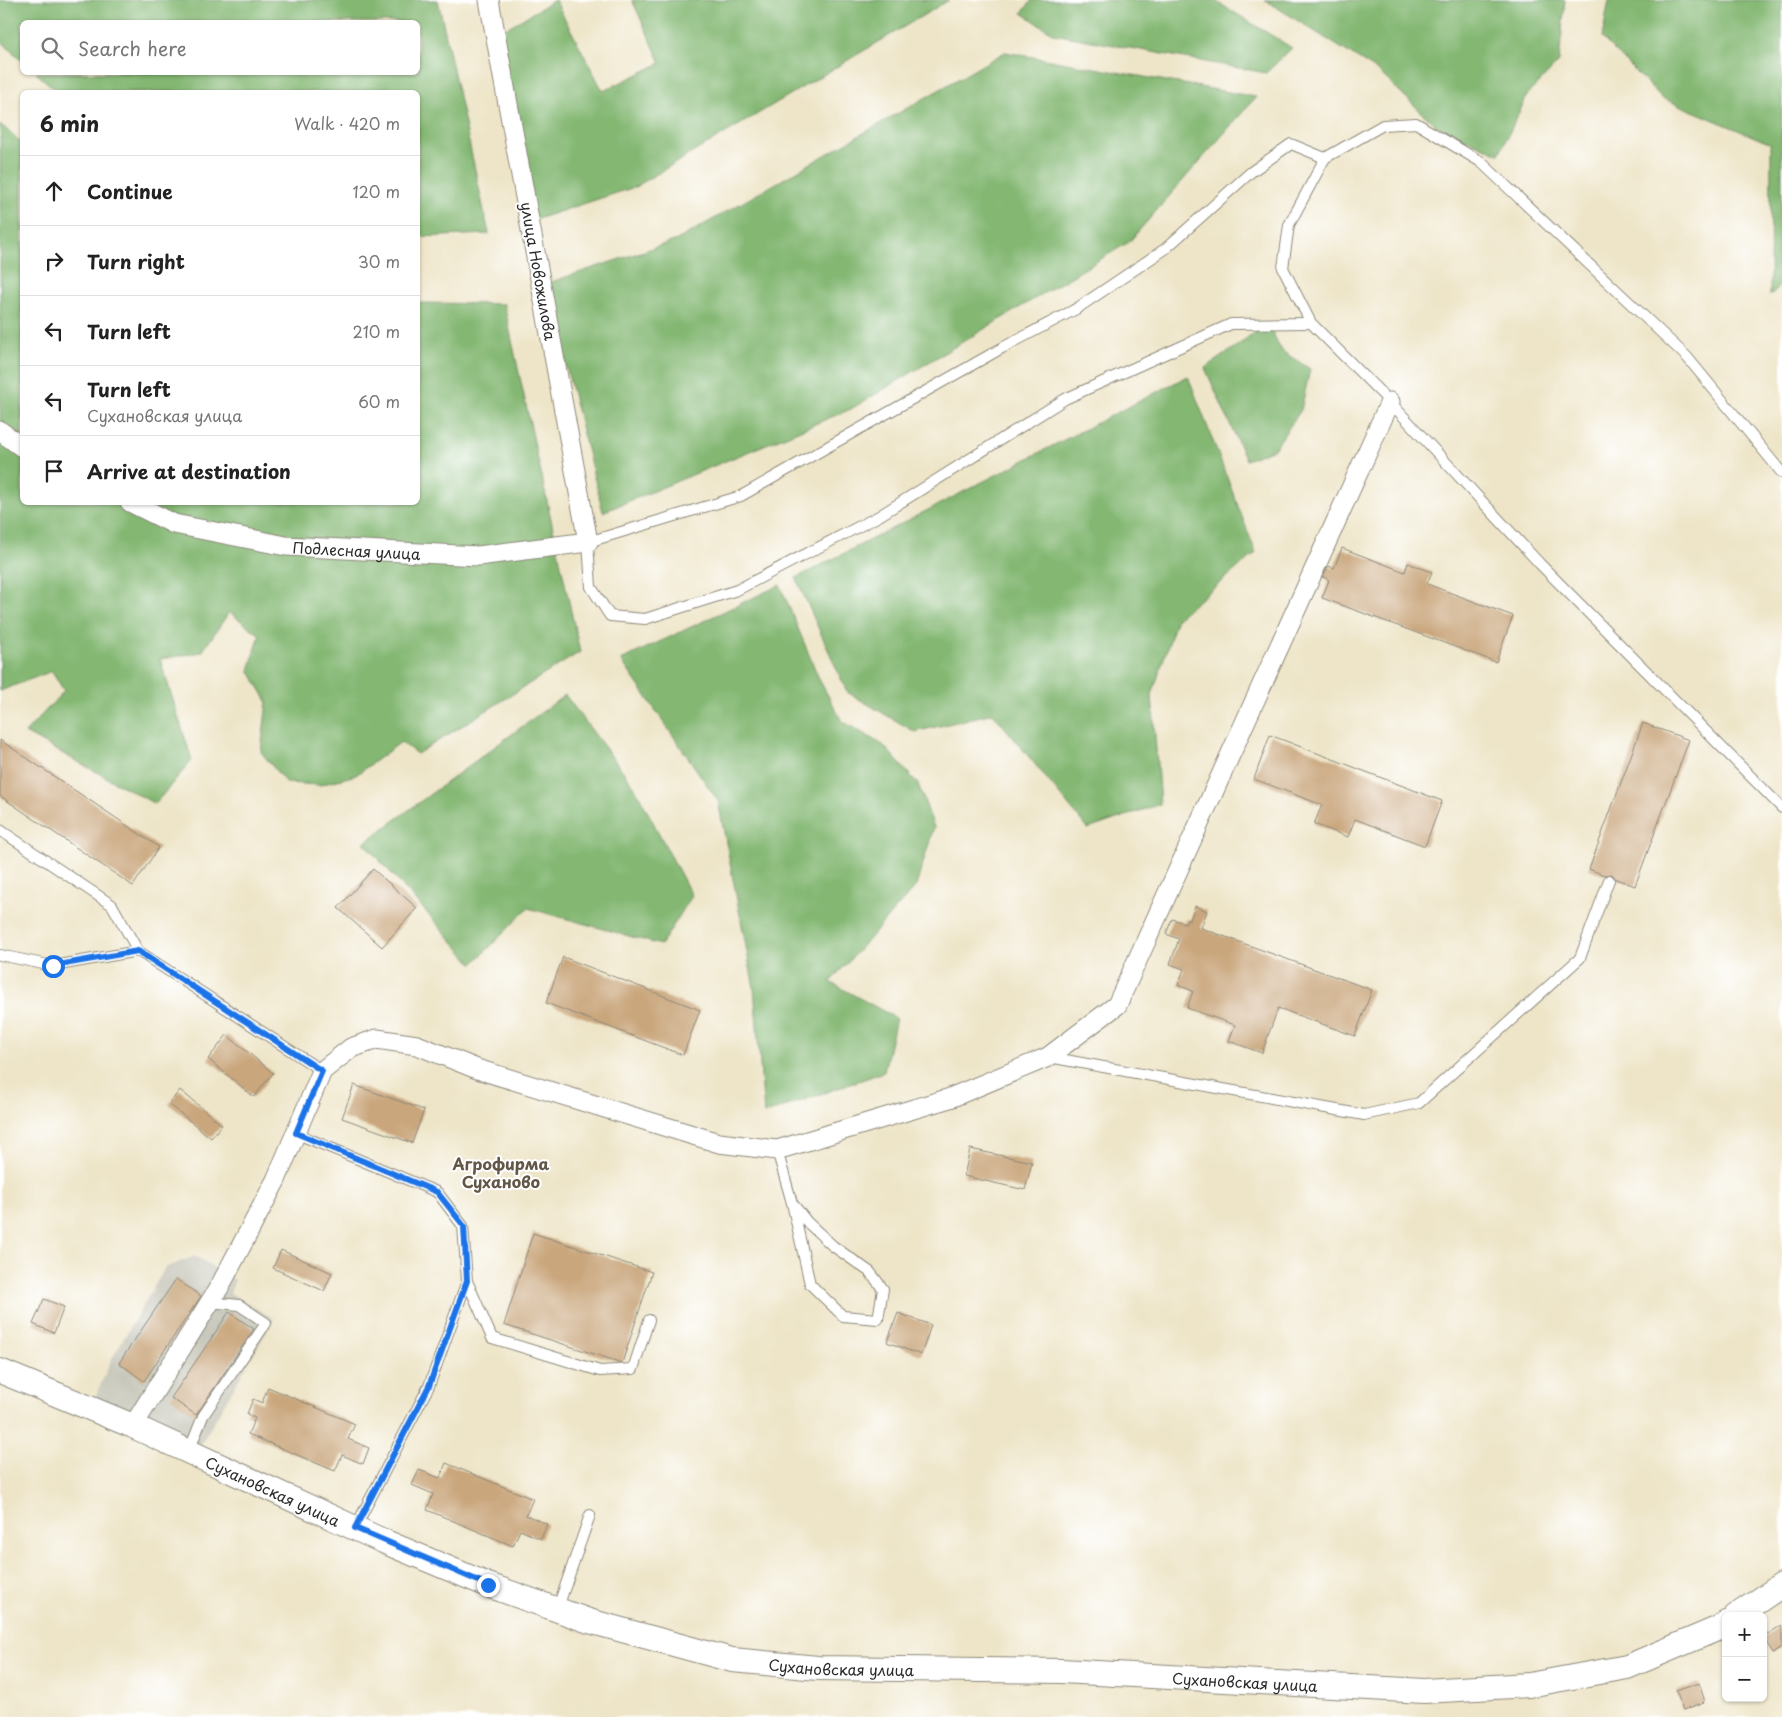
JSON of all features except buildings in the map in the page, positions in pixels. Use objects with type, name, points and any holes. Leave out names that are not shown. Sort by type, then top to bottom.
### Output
[{"type":"street","name":"улица Новожилова","points":[[489,0],[588,542]]},
{"type":"street","points":[[133,1426],[210,1302],[276,1180],[322,1071],[351,1048],[377,1039],[417,1045],[477,1069],[719,1143],[777,1150],[950,1098],[1048,1057],[1117,1005],[1390,402]]},
{"type":"street","points":[[0,431],[20,446]]},
{"type":"street","name":"Подлесная улица","points":[[136,505],[174,524],[286,546],[478,556],[588,542]]},
{"type":"street","name":"Сухановская улица","points":[[0,1371],[133,1426],[355,1528],[488,1585],[589,1621],[732,1660],[809,1667],[1061,1671],[1424,1691],[1530,1685],[1627,1667],[1722,1626]]},
{"type":"street","points":[[1742,1612],[1782,1584]]},
{"type":"lane","points":[[1782,473],[1687,357],[1481,162],[1416,123],[1383,125],[1325,158],[1289,225],[1283,268],[1312,323],[1390,402],[1540,564],[1782,808]]},
{"type":"lane","points":[[1312,323],[1231,324],[1065,399],[879,516],[737,590],[645,619],[610,616],[591,587],[588,542],[741,496],[1002,348],[1076,309],[1165,249],[1251,172],[1291,144],[1325,158]]},
{"type":"lane","points":[[0,830],[112,905],[138,951],[322,1071]]},
{"type":"lane","points":[[1048,1057],[1364,1115],[1419,1103],[1580,958],[1609,880]]},
{"type":"lane","points":[[0,955],[53,966],[138,951]]},
{"type":"lane","points":[[296,1133],[437,1192],[464,1226],[467,1281],[492,1338],[600,1371],[633,1369],[649,1320]]},
{"type":"lane","points":[[777,1150],[792,1203],[810,1284],[843,1316],[878,1320],[883,1289],[870,1272],[833,1246],[808,1223],[792,1203]]},
{"type":"lane","points":[[355,1528],[429,1386],[467,1281]]},
{"type":"lane","points":[[188,1451],[203,1416],[266,1323],[239,1305],[210,1302]]},
{"type":"lane","points":[[557,1610],[590,1515]]},
{"type":"shaded area","points":[[195,1256],[235,1280],[230,1293],[274,1319],[198,1449],[94,1400],[111,1360],[165,1268]]},
{"type":"green space","points":[[0,0],[438,0],[489,234],[420,237],[420,90],[56,90],[38,75],[420,75],[420,20],[20,20],[20,59],[0,40]]},
{"type":"green space","points":[[555,0],[603,91],[661,63],[632,0],[949,0],[635,187],[534,220],[489,38]]},
{"type":"green space","points":[[1032,0],[1214,0],[1292,48],[1266,73],[1054,34],[1022,13]]},
{"type":"green space","points":[[1265,0],[1565,0],[1559,62],[1528,94],[1499,154],[1435,125],[1379,72]]},
{"type":"green space","points":[[1609,0],[1782,0],[1782,283],[1770,296],[1771,144],[1662,98],[1602,38]]},
{"type":"green space","points":[[1005,52],[1256,97],[1129,242],[851,409],[603,512],[545,284],[677,240]]},
{"type":"green space","points":[[0,124],[20,141],[20,505],[420,505],[420,303],[504,304],[580,652],[417,754],[401,742],[356,775],[320,785],[286,783],[261,752],[267,701],[249,670],[260,635],[229,612],[202,652],[160,659],[192,760],[155,804],[25,733],[64,691],[52,671],[0,691],[0,460],[2,459],[0,459]]},
{"type":"green space","points":[[1268,324],[1282,351],[1310,369],[1301,410],[1274,449],[1246,460],[1205,368]]},
{"type":"green space","points":[[1188,376],[1256,553],[1177,618],[1152,695],[1160,804],[1088,829],[993,713],[915,732],[847,692],[796,578]]},
{"type":"green space","points":[[780,585],[820,681],[842,721],[883,745],[918,784],[934,827],[916,886],[830,982],[896,1018],[884,1072],[764,1114],[754,988],[718,801],[621,660]]},
{"type":"green space","points":[[565,695],[634,786],[692,896],[661,945],[528,908],[473,964],[364,843]]},
{"type":"district","name":"Агрофирма Суханово","points":[[501,1172]]},
{"type":"route","points":[[53,966],[138,951],[322,1071],[296,1133],[437,1192],[464,1226],[467,1281],[429,1386],[355,1528],[488,1585]]}]
